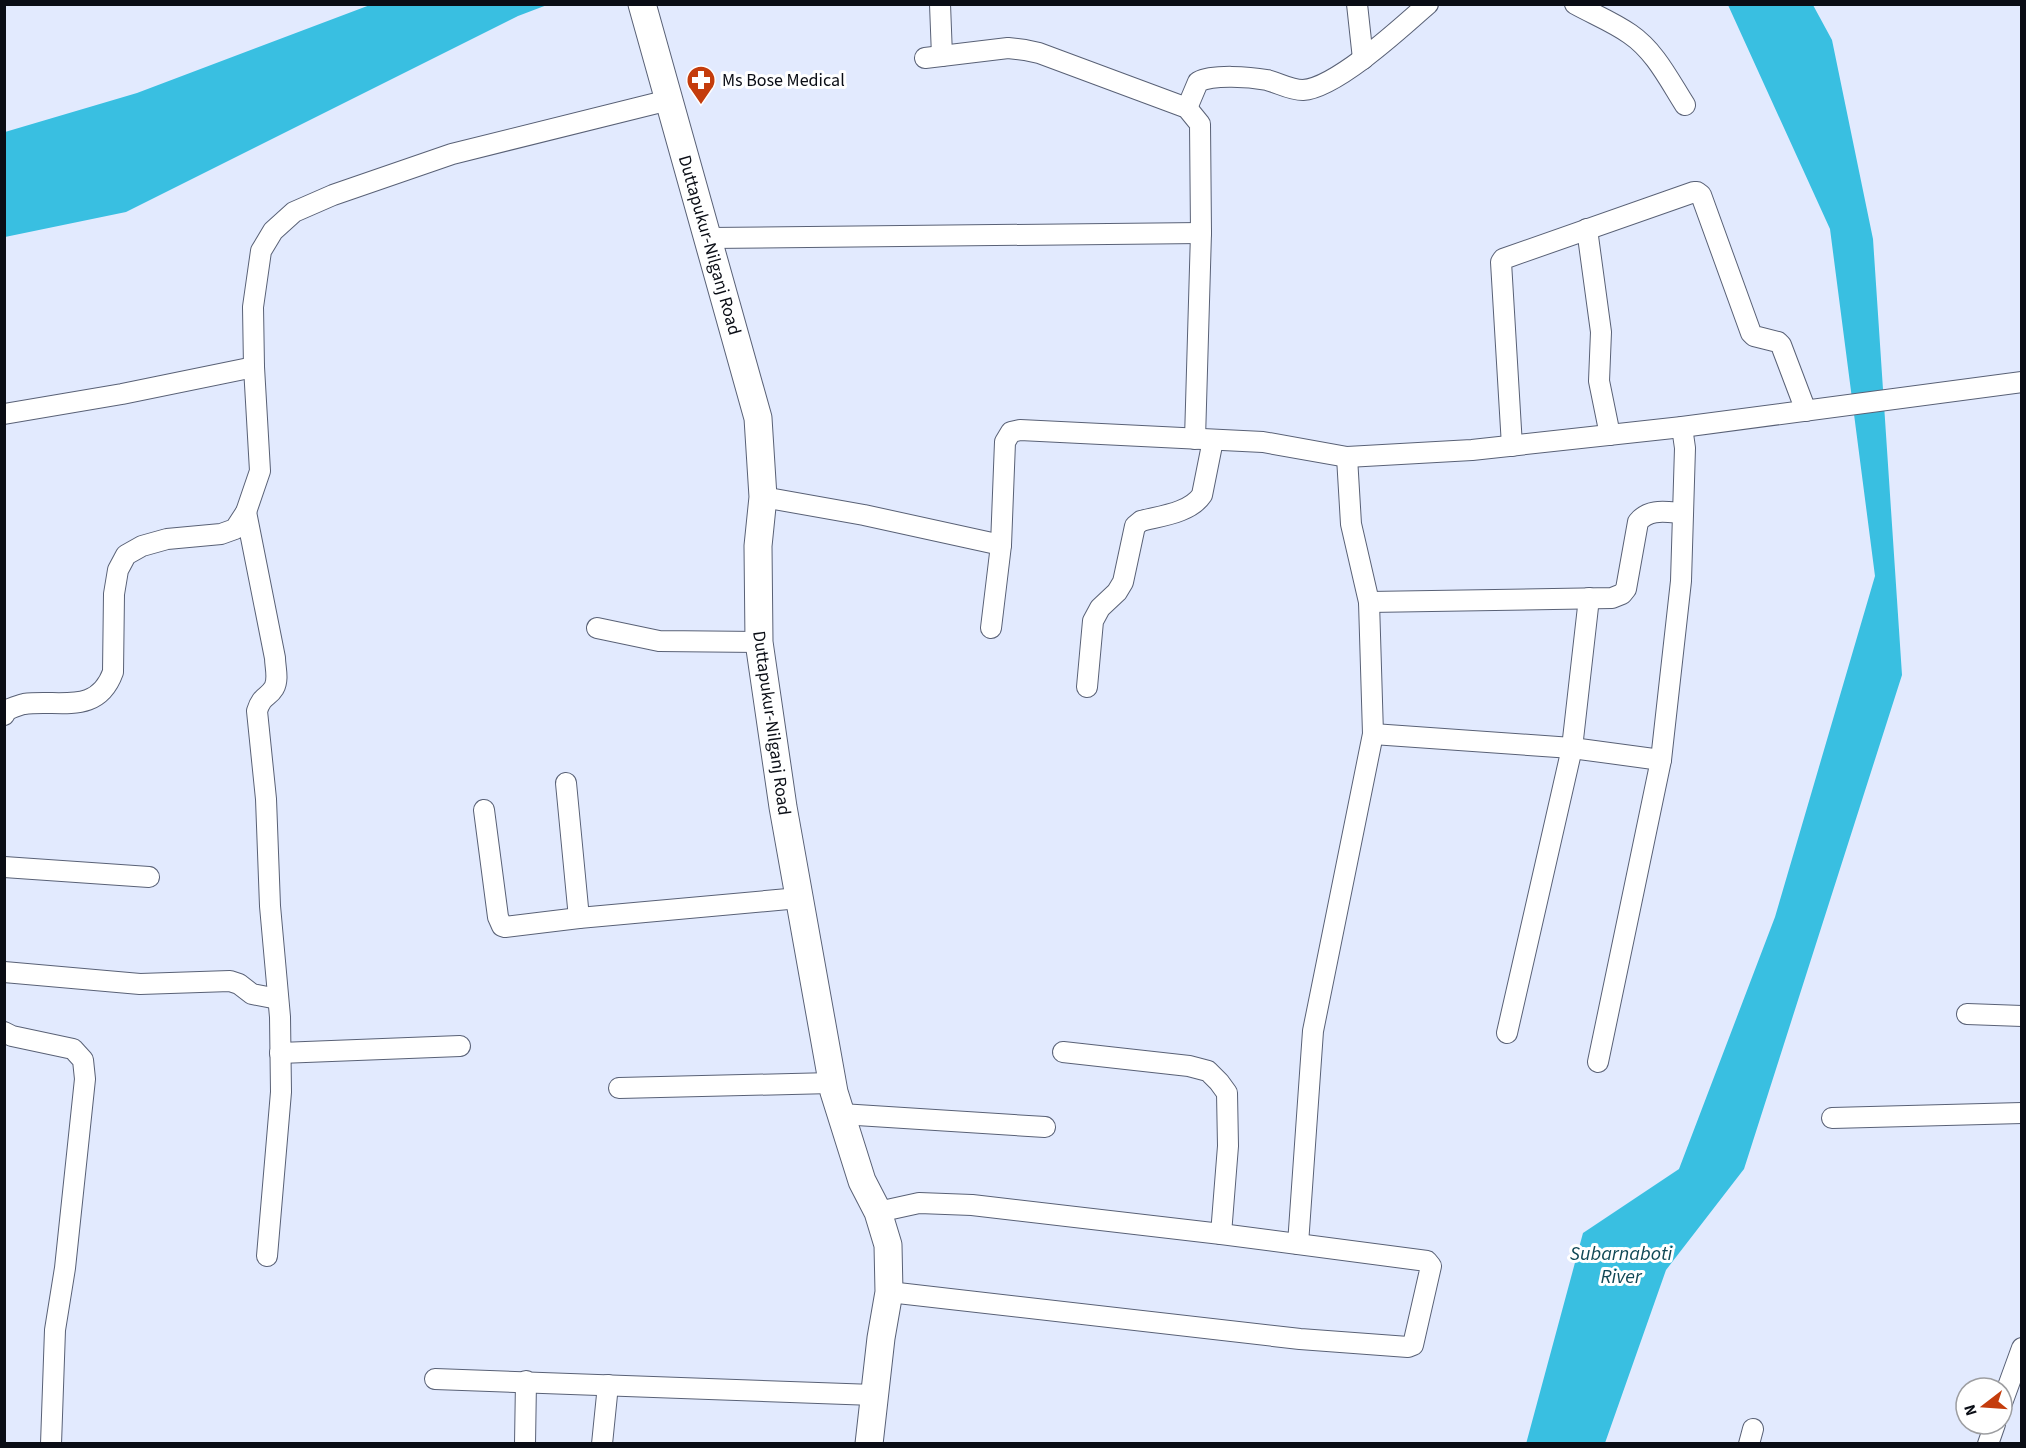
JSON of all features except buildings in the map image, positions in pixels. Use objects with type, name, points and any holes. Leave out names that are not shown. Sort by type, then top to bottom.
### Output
[{"type":"main road","name":"Duttapukur-Nilganj Road","points":[[642,4],[758,418],[763,497],[758,546],[759,642],[783,807],[832,1083],[862,1181],[878,1212],[888,1245],[889,1292],[881,1338],[869,1443]]},
{"type":"street","points":[[940,4],[933,57],[1008,48],[1032,52],[1187,108],[1200,124],[1204,439],[1202,495],[1198,502],[1190,507],[1141,521],[1135,526],[1123,582],[1117,592],[1100,608],[1093,621],[1086,687]]},
{"type":"street","points":[[1358,4],[1363,59]]},
{"type":"street","points":[[1187,108],[1198,82],[1213,77],[1261,80],[1296,90],[1313,88],[1351,68],[1428,4]]},
{"type":"street","points":[[1575,4],[1630,34],[1646,47],[1657,60],[1685,105]]},
{"type":"street","points":[[5,712],[24,704],[76,704],[100,693],[110,683],[113,672],[114,594],[118,570],[126,555],[142,546],[167,539],[221,534],[235,529],[246,512],[260,471],[253,307],[261,251],[273,231],[294,212],[333,195],[452,154],[669,100]]},
{"type":"street","points":[[1512,446],[1501,262],[1503,259],[1697,192],[1701,195],[1751,333],[1781,345],[1806,411]]},
{"type":"street","points":[[1587,229],[1601,332],[1599,381],[1610,435]]},
{"type":"street","points":[[709,238],[1201,233]]},
{"type":"street","points":[[4,414],[111,396],[254,367]]},
{"type":"street","points":[[991,628],[1001,544],[1005,442],[1011,432],[1020,430],[1263,442],[1347,457],[1512,446],[1682,427],[2022,382]]},
{"type":"street","points":[[1598,1062],[1661,760],[1681,581],[1685,448],[1682,427]]},
{"type":"street","points":[[1298,1244],[1313,1031],[1373,734],[1369,602],[1351,524],[1347,457]]},
{"type":"street","points":[[763,497],[1001,544]]},
{"type":"street","points":[[246,512],[277,679],[274,689],[260,702],[257,711],[266,799],[270,906],[280,1053],[280,1092],[267,1256]]},
{"type":"street","points":[[1369,602],[1612,598],[1622,594],[1626,589],[1638,522],[1644,515],[1652,512],[1683,513]]},
{"type":"street","points":[[1507,1033],[1572,748],[1589,598]]},
{"type":"street","points":[[597,628],[659,641],[759,642]]},
{"type":"street","points":[[1373,734],[1572,748],[1661,760]]},
{"type":"street","points":[[566,783],[579,918]]},
{"type":"street","points":[[484,810],[498,917],[502,926],[512,927],[579,918],[799,898]]},
{"type":"street","points":[[4,867],[149,877]]},
{"type":"street","points":[[4,972],[140,984],[230,981],[239,984],[252,994],[278,999]]},
{"type":"street","points":[[1967,1014],[2022,1016]]},
{"type":"street","points":[[4,1032],[12,1036],[73,1049],[83,1060],[84,1091],[65,1268],[55,1330],[51,1443]]},
{"type":"street","points":[[280,1053],[460,1046]]},
{"type":"street","points":[[1063,1052],[1189,1066],[1208,1071],[1219,1082],[1227,1093],[1228,1146],[1221,1234]]},
{"type":"street","points":[[619,1088],[832,1083]]},
{"type":"street","points":[[1832,1118],[2022,1113]]},
{"type":"street","points":[[841,1114],[1045,1127]]},
{"type":"street","points":[[878,1212],[919,1203],[938,1203],[1221,1234],[1427,1261],[1431,1266],[1413,1345],[1408,1347],[1300,1339],[889,1292]]},
{"type":"street","points":[[2012,1376],[2022,1348]]},
{"type":"street","points":[[435,1378],[874,1395]]},
{"type":"street","points":[[525,1443],[526,1382]]},
{"type":"street","points":[[602,1443],[608,1385]]},
{"type":"water","points":[[370,5],[547,5],[518,16],[126,212],[5,237],[5,132],[137,93]]},
{"type":"water","name":"Subarnaboti River","points":[[1728,5],[1813,5],[1832,40],[1873,239],[1902,675],[1744,1169],[1666,1270],[1605,1443],[1526,1444],[1583,1233],[1679,1169],[1775,917],[1875,576],[1830,229]]},
{"type":"place","name":"Ms Bose Medical","points":[[701,106]]}]
